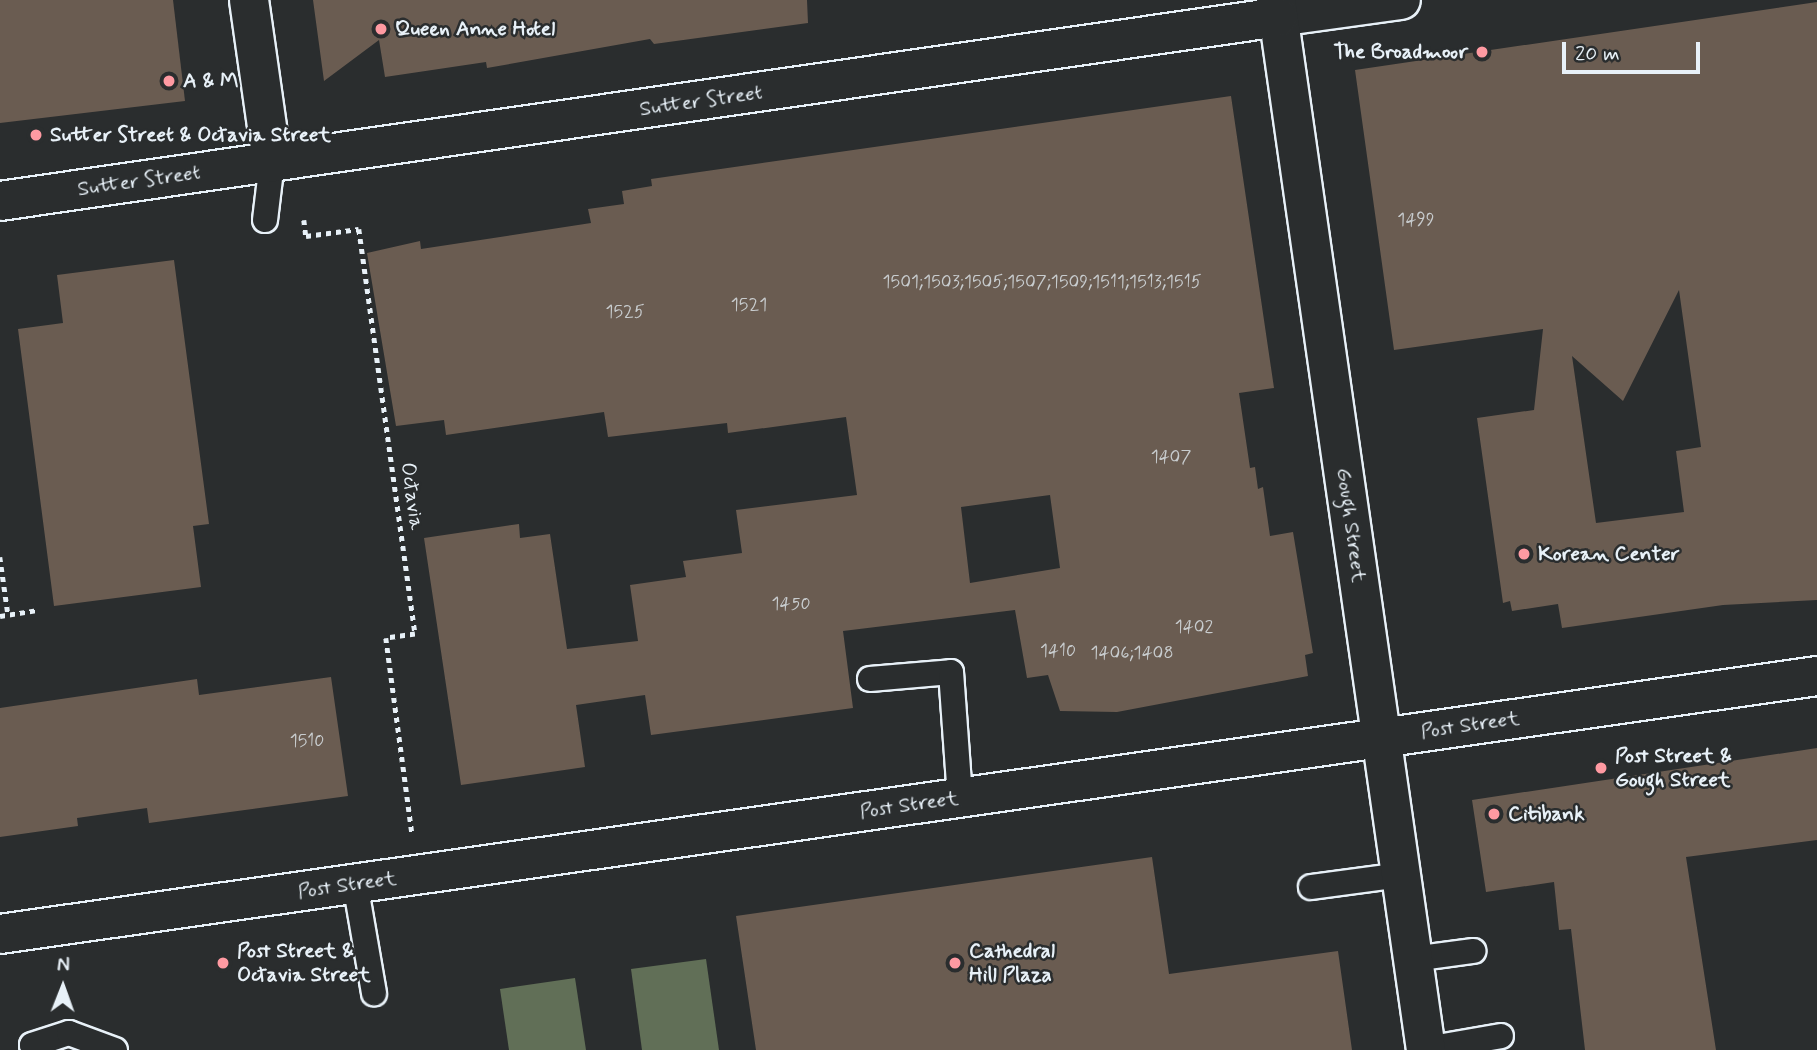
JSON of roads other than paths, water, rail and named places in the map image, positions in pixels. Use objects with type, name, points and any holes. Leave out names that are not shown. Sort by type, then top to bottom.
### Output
[{"type":"street","points":[[249,0],[284,160]]},
{"type":"street","name":"Sutter Street","points":[[0,201],[1277,9],[1401,0]]},
{"type":"street","name":"Gough Street","points":[[1277,9],[1426,1049]]},
{"type":"street","name":"Post Street","points":[[0,934],[1817,676]]},
{"type":"lane","points":[[265,220],[284,160]]},
{"type":"lane","points":[[870,679],[951,672],[960,798]]},
{"type":"lane","points":[[1311,887],[1401,875]]},
{"type":"lane","points":[[355,883],[374,993]]},
{"type":"lane","points":[[1413,958],[1473,951]]},
{"type":"lane","points":[[34,1050],[32,1045],[69,1033],[115,1050]]},
{"type":"lane","points":[[1426,1049],[1502,1036]]},
{"type":"place","name":"Queen Anne Hotel","points":[[381,29]]},
{"type":"place","name":"The Broadmoor","points":[[1482,52]]},
{"type":"place","name":"A & M","points":[[169,81]]},
{"type":"place","name":"Sutter Street & Octavia Street","points":[[36,135]]},
{"type":"place","name":"Korean Center","points":[[1524,554]]},
{"type":"place","name":"Post Street & Gough Street","points":[[1601,768]]},
{"type":"place","name":"Citibank","points":[[1494,814]]},
{"type":"place","name":"Post Street & Octavia Street","points":[[223,963]]},
{"type":"place","name":"Cathedral Hill Plaza","points":[[955,963]]}]
